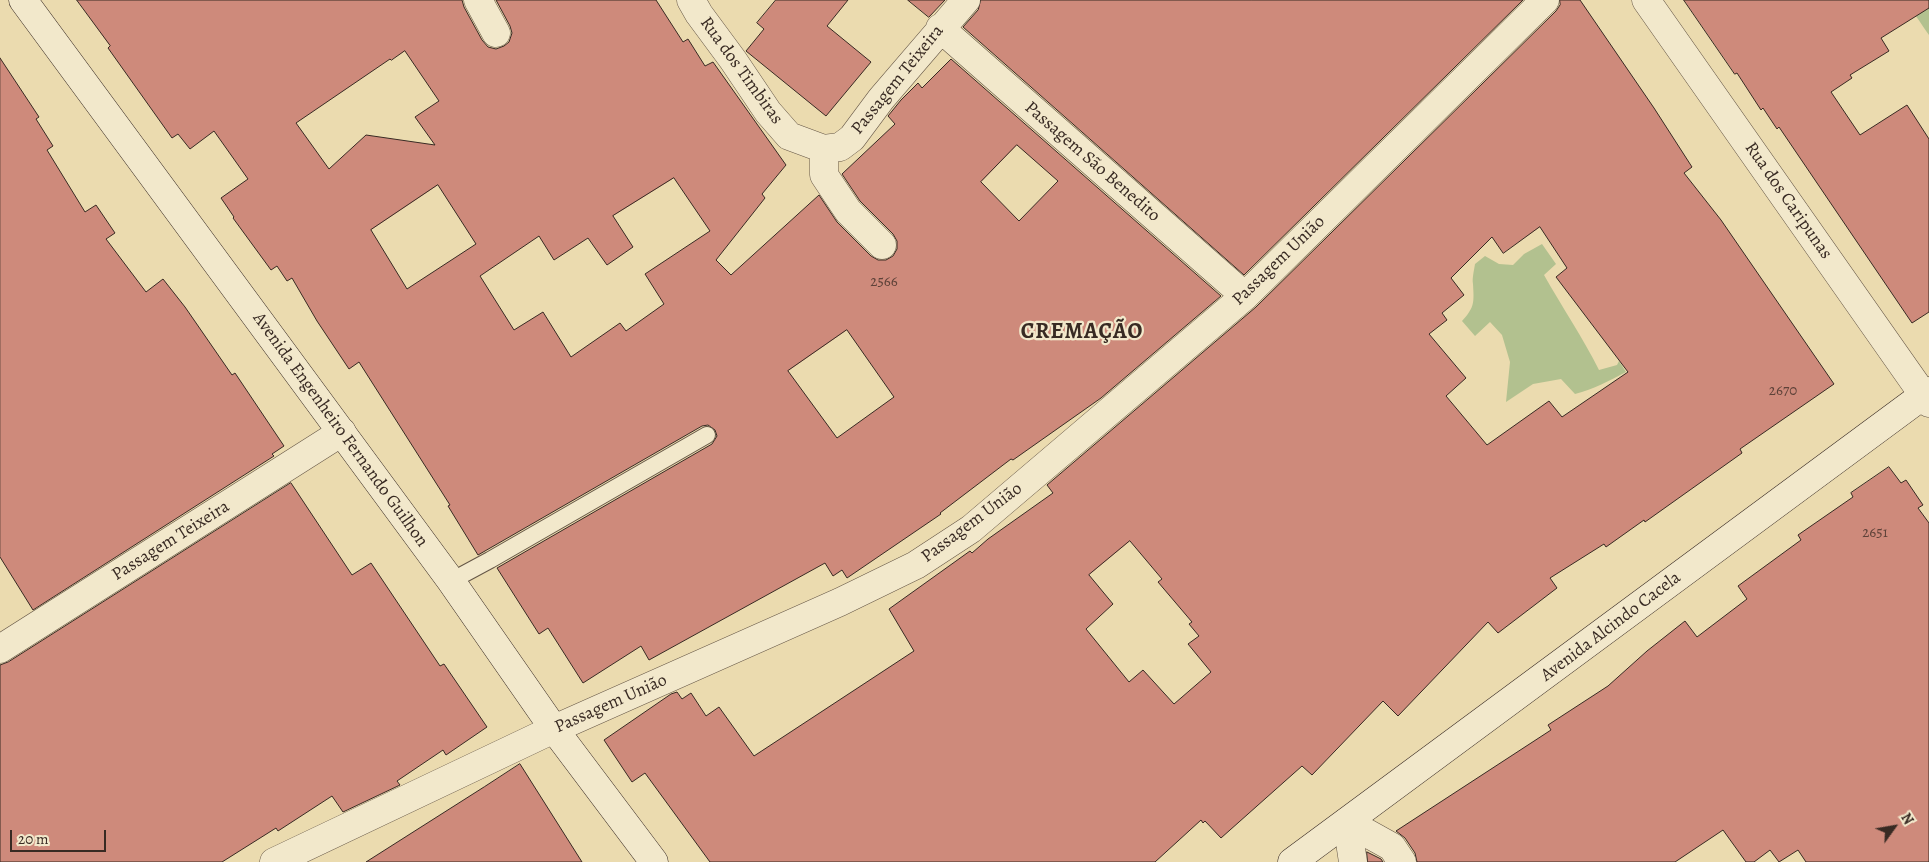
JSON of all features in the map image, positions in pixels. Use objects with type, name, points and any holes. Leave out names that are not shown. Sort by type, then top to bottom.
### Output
[{"type":"street","name":"Avenida Engenheiro Fernando Guilhon","points":[[23,0],[342,432],[451,581],[554,729],[654,862]]},
{"type":"street","points":[[478,0],[496,33]]},
{"type":"street","name":"Rua dos Timbiras","points":[[691,0],[768,112],[789,136],[824,149]]},
{"type":"street","name":"Passagem Teixeira","points":[[824,149],[840,147],[852,138],[940,28],[966,0]]},
{"type":"street","name":"Passagem União","points":[[274,862],[554,729],[840,602],[916,566],[971,529],[1245,296],[1545,0]]},
{"type":"street","name":"Rua dos Caripunas","points":[[1646,0],[1927,396]]},
{"type":"street","name":"Passagem São Benedito","points":[[940,28],[1245,296]]},
{"type":"street","points":[[824,149],[824,175],[848,211],[882,245]]},
{"type":"street","name":"Avenida Alcindo Cacela","points":[[1292,862],[1927,396]]},
{"type":"street","name":"Passagem Teixeira","points":[[0,649],[342,432]]},
{"type":"street","points":[[1348,822],[1353,862]]},
{"type":"street","points":[[1348,822],[1392,847],[1402,862]]},
{"type":"lane","points":[[451,581],[707,434]]},
{"type":"green space","points":[[1903,0],[1929,0],[1929,35],[1914,13]]},
{"type":"green space","points":[[1542,244],[1556,264],[1544,275],[1599,370],[1617,365],[1619,361],[1626,372],[1607,382],[1575,394],[1561,379],[1533,384],[1506,402],[1510,362],[1502,335],[1490,322],[1475,336],[1462,321],[1473,304],[1475,264],[1485,256],[1499,264],[1513,265],[1524,254]]},
{"type":"building","points":[[77,0],[462,0],[482,40],[488,47],[496,49],[509,42],[512,33],[496,0],[656,0],[683,42],[688,39],[705,66],[713,62],[786,165],[762,194],[765,198],[716,260],[731,275],[819,195],[837,222],[871,256],[878,260],[886,260],[893,256],[897,249],[897,241],[893,234],[860,201],[842,174],[895,124],[888,116],[901,100],[918,83],[922,88],[951,59],[1221,296],[1101,398],[1013,460],[1011,459],[941,514],[847,578],[842,570],[833,576],[825,563],[649,660],[641,646],[583,683],[548,628],[539,634],[497,568],[712,444],[717,436],[715,430],[708,425],[702,426],[478,555],[448,506],[450,505],[359,362],[349,369],[317,321],[292,278],[287,281],[277,266],[271,270],[233,218],[221,198],[248,179],[214,131],[190,149],[178,134],[172,138],[108,48],[110,46]],"holes":[[[405,51],[439,101],[415,117],[435,145],[366,135],[329,169],[296,123]],[[1017,145],[1058,181],[1019,221],[981,182]],[[674,178],[710,231],[645,274],[664,304],[626,331],[620,323],[571,357],[543,312],[514,330],[480,276],[539,236],[554,260],[588,238],[607,265],[633,247],[613,216]],[[438,185],[476,244],[407,289],[371,230]],[[847,330],[894,397],[837,438],[788,371]]]},
{"type":"building","points":[[776,0],[848,0],[827,26],[871,62],[826,116],[746,51],[764,29],[757,23]]},
{"type":"building","points":[[908,0],[945,0],[929,17]]},
{"type":"building","points":[[981,0],[1523,0],[1244,275],[963,27],[978,10]]},
{"type":"building","points":[[1560,0],[1580,0],[1692,167],[1684,173],[1721,220],[1834,384],[1740,449],[1742,453],[1645,522],[1644,520],[1606,547],[1604,544],[1550,578],[1557,588],[1498,633],[1488,622],[1398,716],[1383,701],[1312,775],[1302,766],[1221,838],[1205,821],[1203,823],[1201,820],[1155,862],[710,862],[645,773],[632,782],[604,740],[671,694],[677,692],[682,699],[691,693],[706,716],[719,707],[754,756],[914,651],[889,609],[970,551],[972,553],[988,539],[1053,493],[1047,485],[1256,307],[1560,5]],"holes":[[[1540,227],[1567,268],[1556,277],[1628,372],[1562,417],[1549,401],[1487,445],[1446,396],[1466,378],[1429,334],[1447,320],[1442,313],[1464,295],[1451,278],[1492,237],[1503,253]],[[1130,541],[1162,579],[1158,582],[1192,622],[1189,624],[1199,636],[1188,644],[1211,672],[1174,704],[1143,670],[1129,682],[1086,629],[1113,604],[1089,575]]]},
{"type":"building","points":[[1684,0],[1929,0],[1929,8],[1881,38],[1889,51],[1850,75],[1852,78],[1831,92],[1860,135],[1907,105],[1929,139],[1929,312],[1912,323],[1779,127],[1777,129],[1763,108],[1761,110],[1737,73],[1735,74]]},
{"type":"building","points":[[0,58],[39,117],[36,119],[53,146],[47,150],[85,212],[96,205],[115,233],[106,239],[146,292],[163,279],[185,307],[232,375],[235,373],[284,446],[272,454],[274,456],[33,610],[0,557]]},
{"type":"building","points":[[1889,467],[1901,483],[1906,480],[1923,505],[1918,508],[1929,523],[1929,862],[1806,862],[1798,850],[1779,862],[1770,850],[1754,862],[1746,862],[1723,830],[1675,862],[1417,862],[1415,853],[1405,838],[1396,831],[1551,730],[1548,725],[1608,686],[1647,651],[1685,621],[1697,637],[1747,599],[1738,586],[1801,540],[1798,535],[1853,497],[1851,493]]},
{"type":"building","points":[[291,483],[352,575],[371,563],[440,666],[444,664],[487,727],[446,755],[443,750],[397,781],[400,785],[343,812],[332,796],[278,831],[276,828],[222,862],[0,862],[0,665],[8,662]]},
{"type":"building","points":[[520,764],[582,862],[366,862],[484,787]]},
{"type":"building","points":[[1367,852],[1381,859],[1383,862],[1368,862]]},
{"type":"district","name":"CREMAÇÃO","points":[[1082,333]]}]
